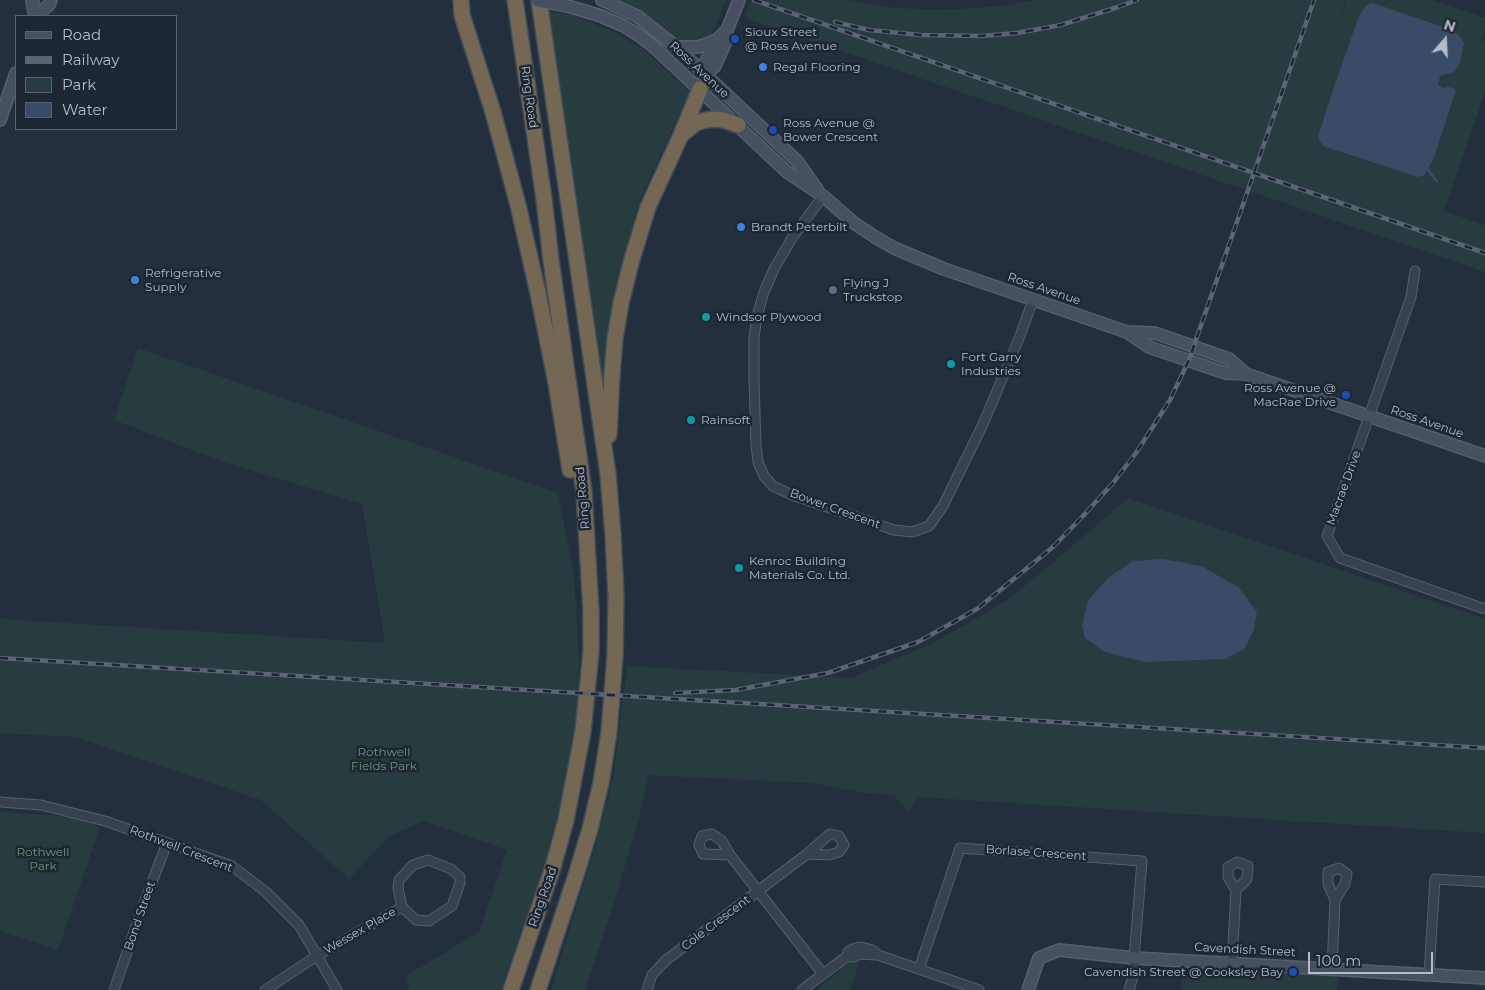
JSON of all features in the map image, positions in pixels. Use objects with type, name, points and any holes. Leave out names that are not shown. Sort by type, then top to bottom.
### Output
[{"type":"highway","points":[[461,0],[462,15],[493,112],[518,205],[538,293],[556,384],[588,572]]},
{"type":"highway","name":"Ring Road","points":[[511,990],[553,867],[566,820],[581,741],[591,652],[591,611],[584,492],[515,0]]},
{"type":"highway","name":"Ring Road","points":[[538,0],[608,474],[616,597],[615,655],[609,732],[601,783],[577,872],[538,990]]},
{"type":"highway","points":[[608,474],[612,374],[621,302],[648,207],[700,89]]},
{"type":"highway","points":[[681,135],[696,123],[714,118],[738,125]]},
{"type":"main road","points":[[33,0],[36,15]]},
{"type":"main road","points":[[37,15],[49,5],[51,0]]},
{"type":"main road","name":"Ross Avenue","points":[[538,0],[601,16],[624,26],[640,36],[700,89],[787,172],[823,196],[854,223],[894,248],[937,266],[1127,332],[1149,347],[1225,373],[1246,374],[1485,456]]},
{"type":"main road","name":"Ross Avenue","points":[[602,0],[637,16],[676,47],[797,161],[823,196]]},
{"type":"main road","points":[[706,74],[715,66],[726,41],[727,30],[739,0]]},
{"type":"main road","points":[[700,89],[706,74],[706,61],[718,39],[727,30]]},
{"type":"main road","points":[[676,47],[698,47],[718,39]]},
{"type":"main road","points":[[0,120],[15,75]]},
{"type":"main road","name":"Cavendish Street","points":[[1028,990],[1039,958],[1059,950],[1134,958],[1485,978]]},
{"type":"street","name":"Bower Crescent","points":[[823,196],[792,238],[774,269],[764,292],[757,316],[754,338],[758,462],[764,476],[774,486],[792,495],[894,530],[912,532],[929,526],[943,506],[984,422],[1033,300]]},
{"type":"street","name":"Macrae Drive","points":[[1415,271],[1411,297],[1327,536],[1340,558],[1485,608]]},
{"type":"street","name":"Rothwell Crescent","points":[[0,802],[41,805],[105,821],[232,866],[266,892],[299,924],[337,990]]},
{"type":"street","name":"Bond Street","points":[[114,990],[167,842]]},
{"type":"street","name":"Borlase Crescent","points":[[919,970],[960,848],[1142,861],[1134,958]]},
{"type":"street","points":[[730,855],[758,891],[808,854]]},
{"type":"street","name":"Wessex Place","points":[[428,860],[452,869],[460,876],[460,883],[452,906],[429,921],[416,920],[402,907],[398,888],[399,880],[413,866],[428,860]]},
{"type":"street","points":[[1429,974],[1435,879],[1485,882]]},
{"type":"street","points":[[1232,963],[1236,890]]},
{"type":"street","name":"Cole Crescent","points":[[647,990],[652,975],[666,961],[758,891],[823,974]]},
{"type":"street","points":[[1332,969],[1336,900]]},
{"type":"street","name":"Wessex Place","points":[[265,990],[318,956],[402,907]]},
{"type":"street","points":[[802,990],[846,957],[860,954],[878,955],[979,990]]},
{"type":"street","points":[[1129,990],[1134,974],[1134,958]]},
{"type":"green space","points":[[620,0],[726,0],[715,28],[706,40],[696,44],[682,44],[634,7]]},
{"type":"green space","points":[[751,0],[848,0],[888,7],[927,10],[1010,5],[1036,0],[1345,0],[1333,38],[1346,0],[1432,0],[1485,18],[1485,32],[1482,40],[1485,41],[1485,92],[1444,211],[1485,225],[1485,272],[745,18]]},
{"type":"green space","points":[[546,11],[572,15],[612,31],[643,49],[690,92],[640,199],[615,291],[605,350],[606,376],[599,376]]},
{"type":"green space","name":"Rothwell Fields Park","points":[[138,348],[558,493],[574,575],[579,662],[577,728],[562,800],[545,863],[501,990],[409,990],[406,976],[479,932],[507,850],[424,821],[389,836],[349,879],[261,800],[75,737],[0,733],[0,619],[385,643],[362,504],[224,462],[114,420]]},
{"type":"green space","points":[[1128,498],[1485,619],[1485,833],[918,797],[908,812],[894,795],[868,793],[811,783],[648,775],[639,819],[585,990],[551,990],[597,840],[614,774],[627,666],[851,678],[933,643],[1006,601]]},
{"type":"green space","name":"Rothwell Park","points":[[0,812],[72,817],[100,827],[58,950],[0,931]]},
{"type":"green space","points":[[859,959],[850,990],[819,990],[818,988],[852,960]]},
{"type":"green space","points":[[1182,966],[1338,975],[1337,990],[1181,990]]},
{"type":"water","points":[[1373,3],[1443,27],[1459,35],[1464,43],[1460,63],[1454,72],[1440,76],[1438,85],[1443,88],[1452,87],[1456,90],[1433,160],[1424,175],[1418,177],[1323,146],[1318,137],[1359,16],[1366,5]]},
{"type":"water","points":[[1163,559],[1201,566],[1238,587],[1257,612],[1253,632],[1244,649],[1225,659],[1144,662],[1105,652],[1085,638],[1082,625],[1088,601],[1108,578],[1133,561]]},
{"type":"waterway","points":[[1426,167],[1437,182]]},
{"type":"railway","points":[[754,0],[1485,253]]},
{"type":"railway","points":[[835,22],[869,30],[921,35],[981,36],[1017,33],[1061,25],[1137,0]]},
{"type":"railway","points":[[675,693],[736,690],[828,673],[918,642],[977,609],[1053,547],[1083,516],[1113,483],[1136,453],[1170,400],[1189,360],[1314,0]]},
{"type":"railway","points":[[0,658],[1485,748]]},
{"type":"place","name":"Sioux Street @ Ross Avenue","points":[[735,39]]},
{"type":"place","name":"Regal Flooring","points":[[763,67]]},
{"type":"place","name":"Ross Avenue @ Bower Crescent","points":[[773,130]]},
{"type":"place","name":"Brandt Peterbilt","points":[[741,227]]},
{"type":"place","name":"Refrigerative Supply","points":[[135,280]]},
{"type":"place","name":"Flying J Truckstop","points":[[833,290]]},
{"type":"place","name":"Windsor Plywood","points":[[706,317]]},
{"type":"place","name":"Fort Garry Industries","points":[[951,364]]},
{"type":"place","name":"Ross Avenue @ MacRae Drive","points":[[1346,395]]},
{"type":"place","name":"Rainsoft","points":[[691,420]]},
{"type":"place","name":"Kenroc Building Materials Co. Ltd.","points":[[739,568]]},
{"type":"place","name":"Cavendish Street @ Cooksley Bay","points":[[1293,972]]}]
